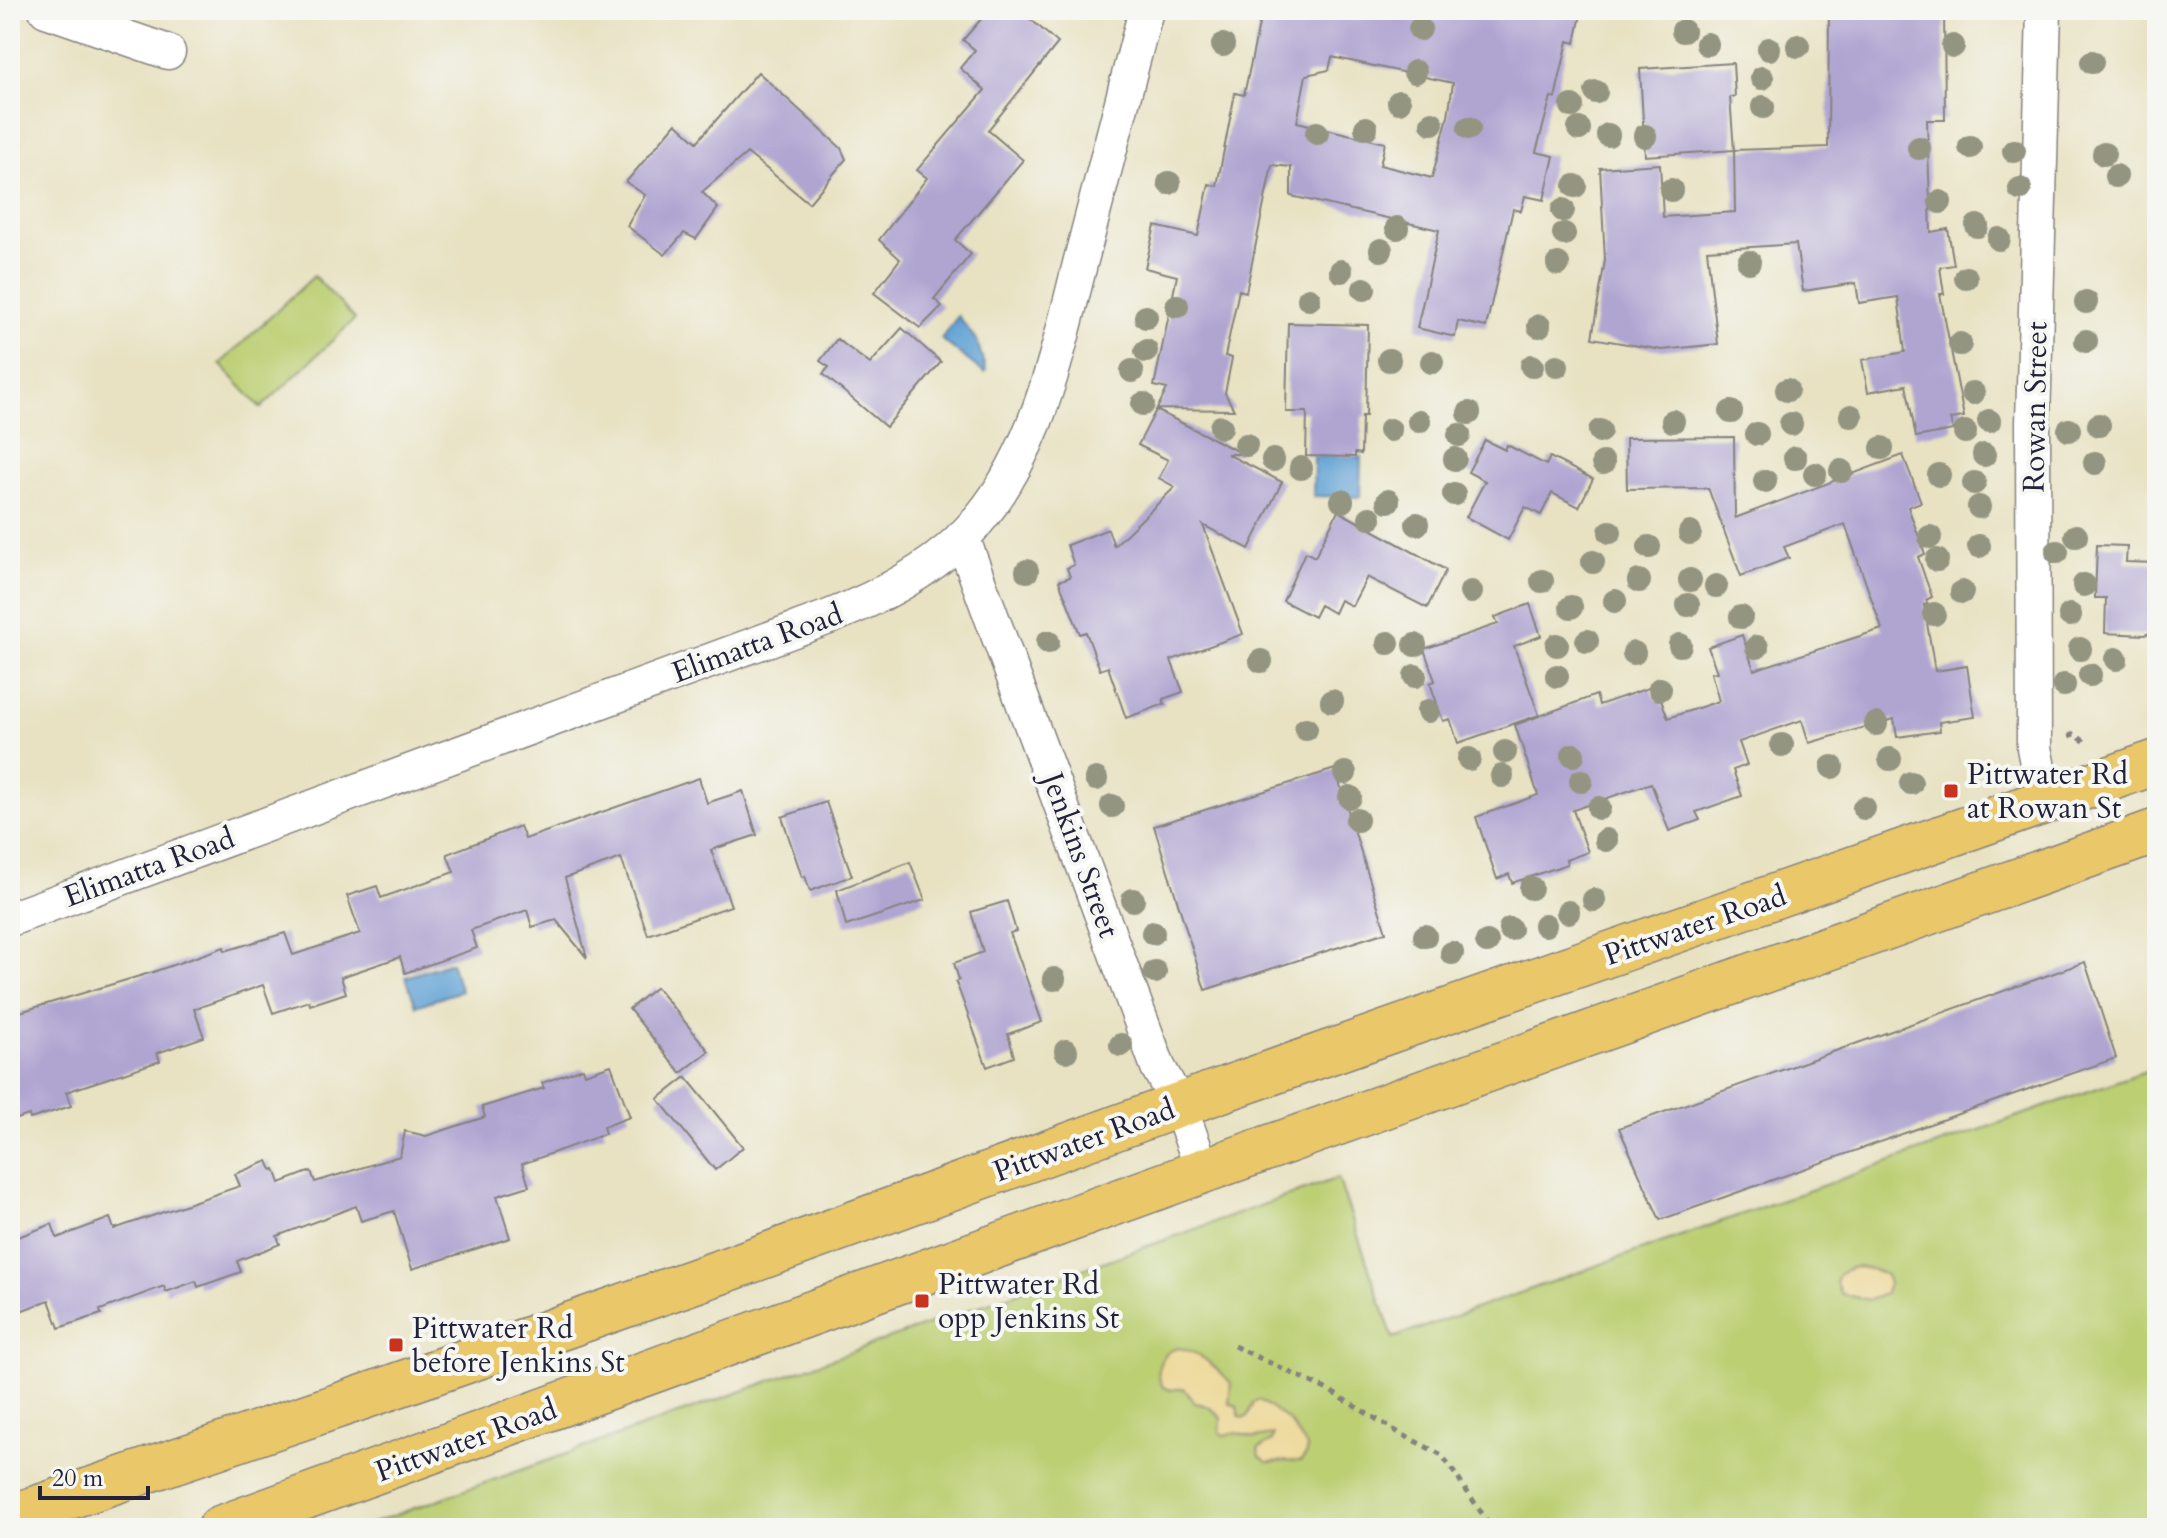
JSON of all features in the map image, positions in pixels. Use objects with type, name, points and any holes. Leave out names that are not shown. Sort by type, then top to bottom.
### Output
[{"type":"highway","name":"Pittwater Road","points":[[10,1517],[738,1266],[1179,1105],[2157,762]]},
{"type":"highway","name":"Pittwater Road","points":[[220,1528],[1203,1171],[2157,831]]},
{"type":"street","points":[[46,10],[168,52]]},
{"type":"street","name":"Elimatta Road","points":[[10,919],[878,598],[920,571],[962,537],[983,513],[1022,450],[1041,407],[1146,10]]},
{"type":"street","name":"Rowan Street","points":[[2044,10],[2033,452],[2034,748],[2045,802]]},
{"type":"street","name":"Jenkins Street","points":[[962,537],[1158,1067],[1179,1105],[1203,1171]]},
{"type":"path","points":[[1234,1346],[1330,1391],[1442,1455],[1492,1528]]},
{"type":"green space","points":[[314,276],[355,319],[261,408],[220,364]]},
{"type":"green space","points":[[2157,1067],[2157,1528],[359,1528],[1338,1178],[1393,1338]]},
{"type":"sand","points":[[1858,1267],[1886,1275],[1889,1284],[1885,1294],[1869,1300],[1841,1294],[1836,1283],[1839,1275]]},
{"type":"sand","points":[[1177,1348],[1200,1356],[1231,1383],[1229,1403],[1237,1406],[1242,1418],[1247,1417],[1254,1402],[1259,1400],[1288,1420],[1307,1447],[1307,1454],[1301,1461],[1267,1462],[1260,1457],[1258,1449],[1272,1441],[1273,1435],[1255,1438],[1237,1433],[1224,1435],[1220,1432],[1221,1418],[1212,1410],[1194,1403],[1184,1388],[1170,1390],[1163,1387],[1159,1375],[1160,1364],[1166,1354]]},
{"type":"water","points":[[958,316],[977,341],[984,373],[941,339]]},
{"type":"water","points":[[1314,456],[1361,457],[1360,497],[1313,496]]},
{"type":"water","points":[[451,962],[461,991],[416,1006],[406,977]]},
{"type":"building","points":[[989,10],[1020,10],[1058,43],[988,130],[1023,160],[955,240],[971,254],[934,299],[942,306],[920,328],[874,293],[900,259],[879,240],[927,178],[917,170],[985,90],[960,68],[975,50],[963,40]]},
{"type":"building","points":[[1262,10],[1582,10],[1575,43],[1568,41],[1555,98],[1551,97],[1536,152],[1554,156],[1544,200],[1525,196],[1521,211],[1513,209],[1486,327],[1458,321],[1455,337],[1417,328],[1439,230],[1291,196],[1291,167],[1272,165],[1246,292],[1239,290],[1225,356],[1232,358],[1225,393],[1234,410],[1157,409],[1167,389],[1154,386],[1177,276],[1145,268],[1155,226],[1198,236],[1209,184],[1217,186],[1235,93],[1244,95]],"holes":[[[1332,57],[1453,83],[1432,178],[1380,165],[1385,143],[1297,122],[1306,75],[1329,70]]]},
{"type":"building","points":[[1829,10],[1944,10],[1945,120],[1927,120],[1931,232],[1948,229],[1954,265],[1940,267],[1944,294],[1940,294],[1964,417],[1950,419],[1953,430],[1916,437],[1906,385],[1868,392],[1862,360],[1905,352],[1898,297],[1859,303],[1856,283],[1803,291],[1796,244],[1707,250],[1718,344],[1662,350],[1592,338],[1605,260],[1600,168],[1660,164],[1663,217],[1735,212],[1734,150],[1828,147]]},
{"type":"building","points":[[1733,63],[1735,97],[1730,97],[1734,150],[1645,156],[1640,69]]},
{"type":"building","points":[[758,72],[841,148],[846,159],[809,203],[747,153],[702,192],[718,208],[696,239],[684,233],[665,255],[627,226],[645,195],[626,182],[676,123],[697,142]]},
{"type":"building","points":[[1288,323],[1368,325],[1366,416],[1362,416],[1361,454],[1355,453],[1355,457],[1306,456],[1307,412],[1286,412]]},
{"type":"building","points":[[902,328],[941,362],[886,427],[823,374],[829,367],[820,361],[837,339],[870,364]]},
{"type":"building","points":[[1156,410],[1243,454],[1227,454],[1282,482],[1249,549],[1203,525],[1243,634],[1171,660],[1183,692],[1163,699],[1165,704],[1126,718],[1108,667],[1100,670],[1086,632],[1080,634],[1059,581],[1070,577],[1067,568],[1074,565],[1067,545],[1108,529],[1114,546],[1175,487],[1159,478],[1168,460],[1138,445]]},
{"type":"building","points":[[1734,437],[1735,518],[1903,455],[1921,502],[1908,507],[1925,554],[1918,557],[1932,597],[1924,605],[1935,671],[1967,666],[1975,717],[1939,722],[1940,731],[1897,737],[1894,719],[1809,743],[1802,720],[1739,742],[1747,765],[1733,770],[1742,796],[1696,812],[1700,820],[1669,831],[1651,783],[1573,810],[1588,852],[1566,860],[1567,864],[1512,883],[1509,874],[1497,879],[1476,817],[1538,795],[1515,725],[1596,695],[1599,705],[1651,687],[1654,698],[1660,697],[1668,718],[1719,701],[1711,673],[1717,672],[1708,647],[1742,635],[1754,670],[1882,629],[1845,524],[1784,547],[1789,558],[1741,576],[1708,488],[1627,489],[1626,438]]},
{"type":"building","points":[[1485,440],[1505,450],[1507,445],[1546,465],[1550,457],[1593,479],[1579,507],[1552,493],[1541,515],[1525,507],[1508,540],[1466,517],[1485,481],[1468,472]]},
{"type":"building","points":[[1338,511],[1446,570],[1427,608],[1367,577],[1352,606],[1340,600],[1334,613],[1320,605],[1314,617],[1283,601],[1305,552],[1315,557]]},
{"type":"building","points":[[2097,545],[2127,546],[2126,562],[2157,563],[2157,631],[2144,635],[2105,633],[2106,598],[2095,598]]},
{"type":"building","points":[[1530,604],[1541,636],[1514,646],[1539,715],[1458,743],[1450,719],[1443,721],[1430,683],[1435,681],[1424,649],[1498,624],[1495,617]]},
{"type":"building","points":[[1335,769],[1386,932],[1205,990],[1154,826]]},
{"type":"building","points":[[699,778],[707,803],[743,791],[757,835],[711,850],[731,906],[648,935],[621,858],[565,878],[587,958],[556,920],[532,927],[527,910],[471,930],[477,948],[405,973],[400,957],[341,977],[346,993],[310,1005],[309,1001],[273,1013],[263,985],[194,1009],[204,1037],[157,1053],[160,1061],[66,1092],[71,1106],[30,1119],[29,1115],[10,1121],[10,1015],[224,947],[225,951],[285,933],[293,955],[360,933],[347,896],[377,886],[381,898],[454,872],[447,854],[520,826],[525,839]]},
{"type":"building","points":[[826,802],[852,876],[810,891],[805,876],[802,877],[782,817]]},
{"type":"building","points":[[910,862],[925,900],[846,926],[837,890]]},
{"type":"building","points":[[1007,901],[1016,931],[1010,933],[1042,1022],[1008,1034],[1014,1057],[987,1067],[956,982],[959,980],[954,963],[983,952],[971,912]]},
{"type":"building","points":[[2085,962],[2116,1058],[1660,1220],[1619,1128]]},
{"type":"building","points":[[656,987],[709,1051],[681,1073],[629,1009]]},
{"type":"building","points":[[611,1065],[630,1117],[603,1127],[605,1134],[522,1164],[529,1186],[497,1196],[510,1238],[412,1269],[394,1211],[361,1221],[356,1206],[277,1236],[280,1244],[237,1261],[241,1272],[198,1287],[196,1281],[166,1292],[164,1286],[100,1310],[101,1314],[59,1328],[49,1300],[10,1315],[10,1240],[52,1224],[57,1238],[110,1218],[114,1229],[240,1186],[235,1174],[268,1161],[280,1183],[311,1171],[315,1182],[400,1156],[405,1131],[426,1136],[485,1117],[482,1107],[544,1088],[542,1083],[583,1068],[585,1074]]},
{"type":"building","points":[[686,1077],[743,1147],[715,1170],[658,1099]]},
{"type":"place","name":"Pittwater Rd at Rowan St","points":[[1951,791]]},
{"type":"place","name":"Pittwater Rd opp Jenkins St","points":[[922,1301]]},
{"type":"place","name":"Pittwater Rd before Jenkins St","points":[[396,1345]]}]
